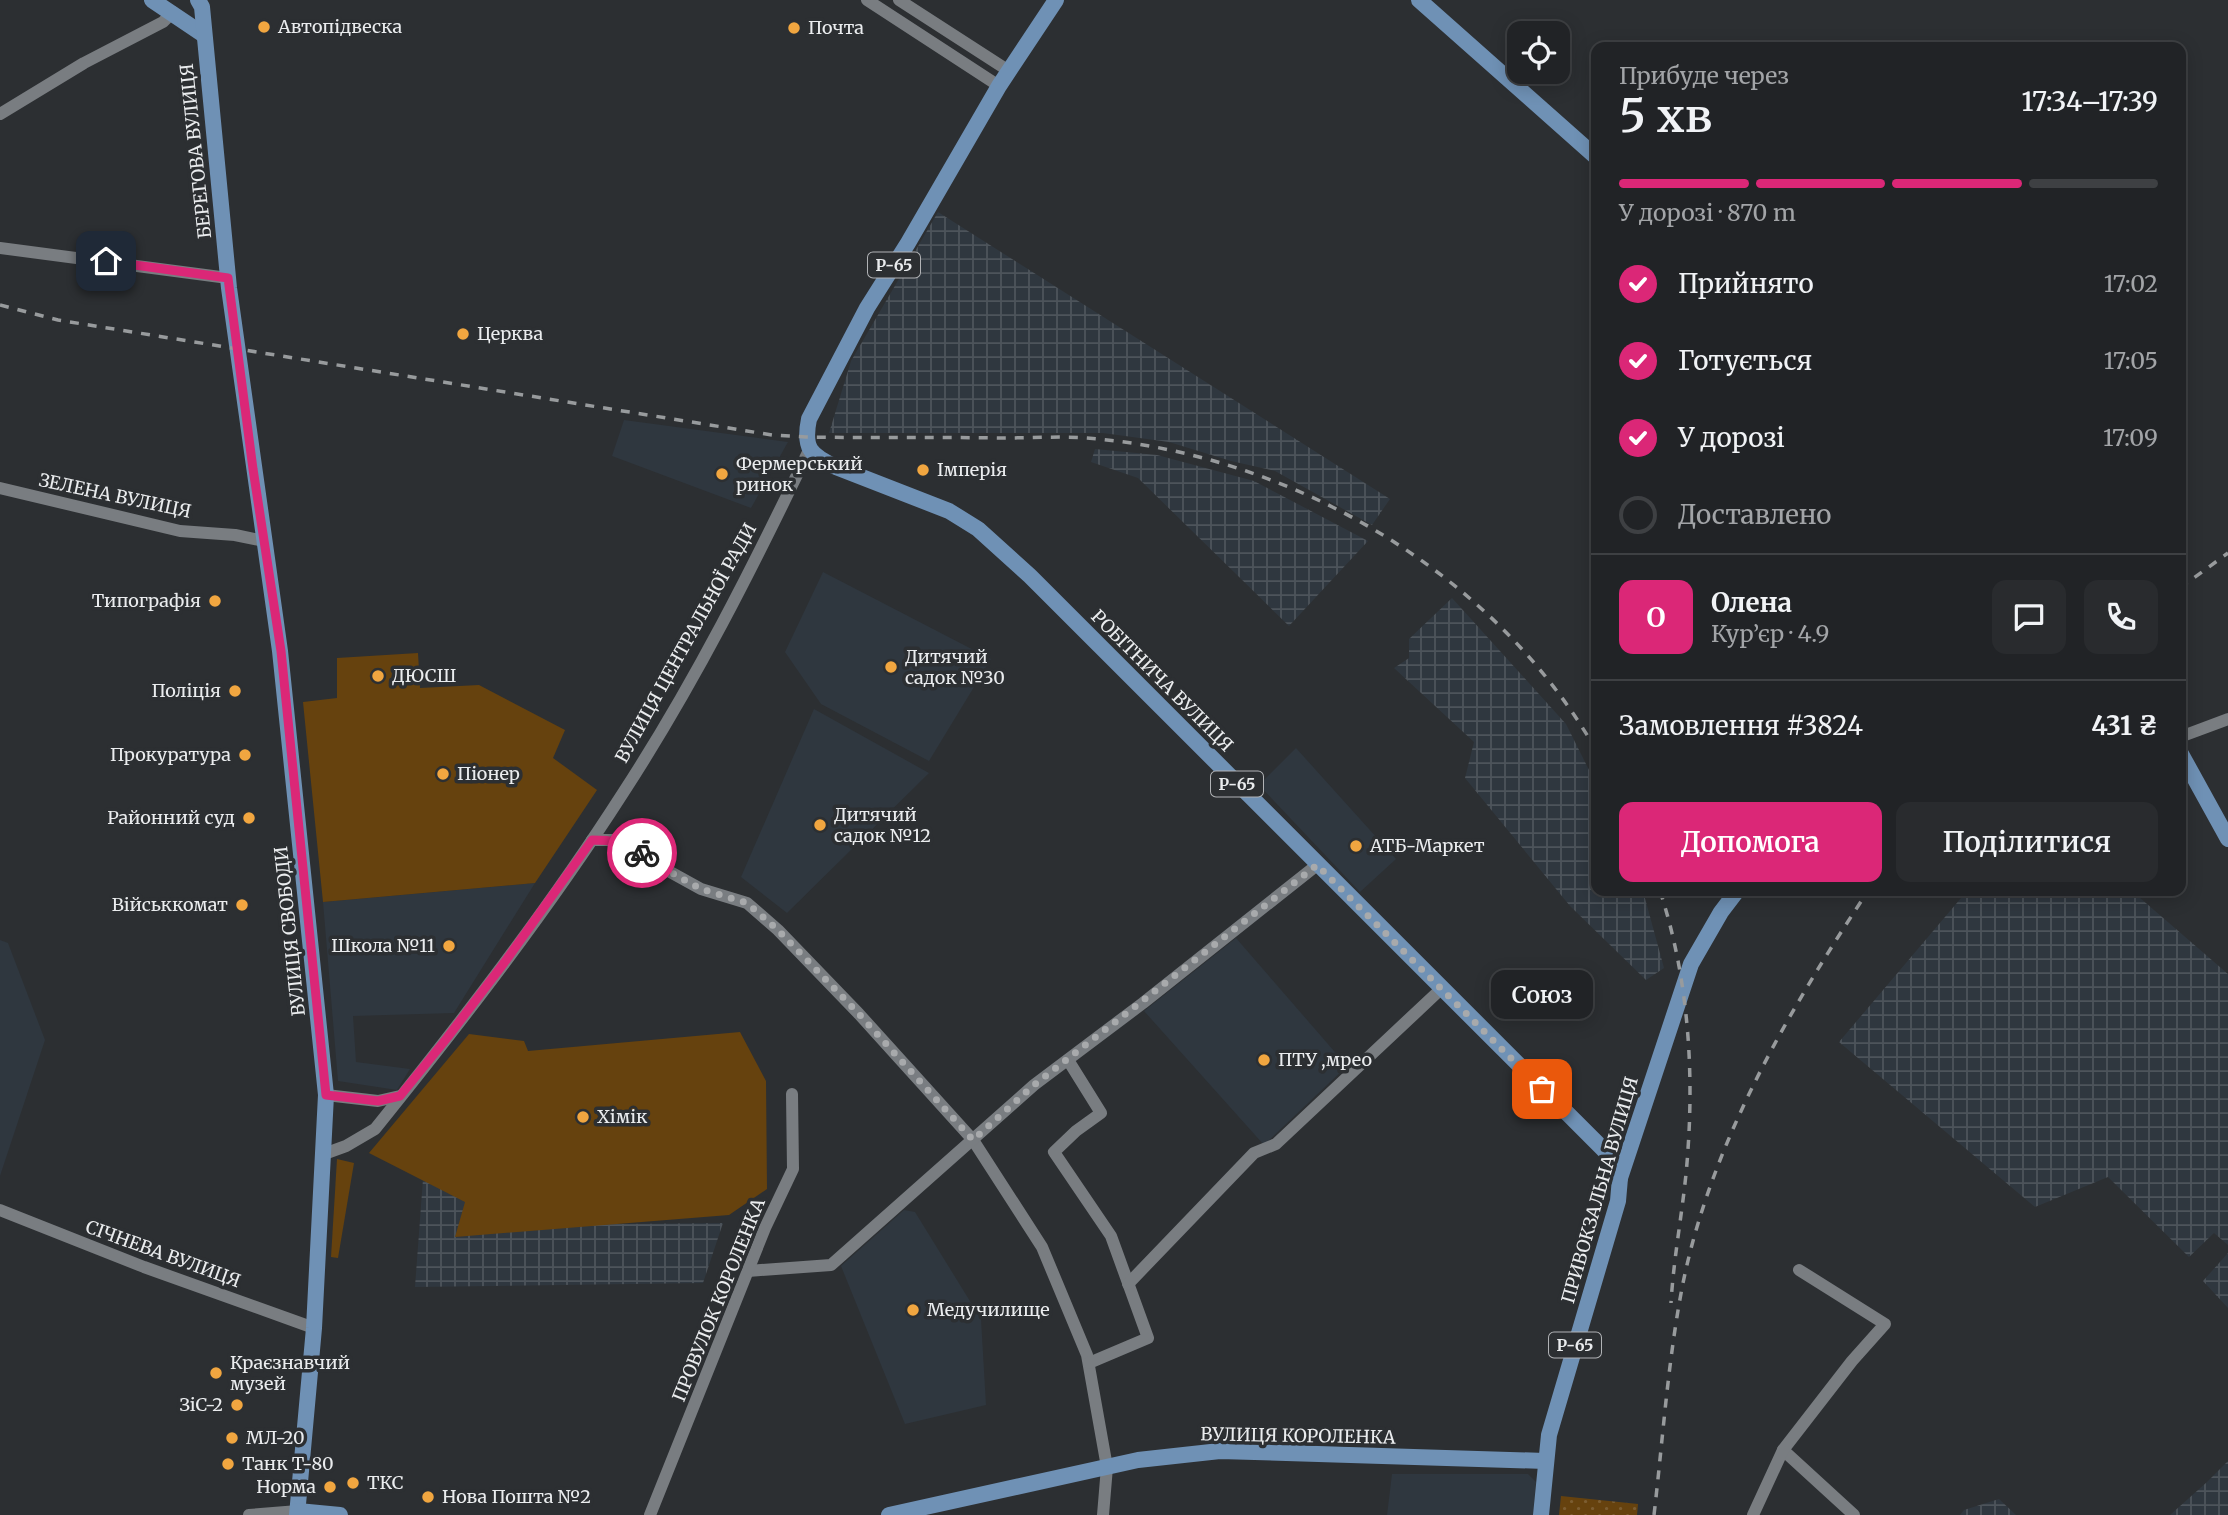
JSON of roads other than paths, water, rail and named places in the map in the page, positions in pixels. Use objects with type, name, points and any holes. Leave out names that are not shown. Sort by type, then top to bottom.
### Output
[{"type":"main road","points":[[152,0],[204,35]]},
{"type":"main road","name":"ВУЛИЦЯ ЦЕНТРАЛЬНОЇ РАДИ","points":[[809,450],[806,437],[809,419],[867,308],[999,86],[1056,0]]},
{"type":"main road","points":[[1419,0],[1591,153]]},
{"type":"main road","points":[[173,12],[185,14],[201,2]]},
{"type":"main road","name":"БЕРЕГОВА ВУЛИЦЯ","points":[[201,2],[228,278],[238,345]]},
{"type":"main road","name":"ВУЛИЦЯ СВОБОДИ","points":[[238,345],[281,651],[326,1095],[314,1328],[297,1513]]},
{"type":"main road","name":"РОБІТНИЧА ВУЛИЦЯ","points":[[809,450],[829,464],[949,511],[978,530],[1030,576],[1611,1157],[1620,1178]]},
{"type":"main road","points":[[2186,762],[2228,839]]},
{"type":"main road","name":"ПРИВОКЗАЛЬНА ВУЛИЦЯ","points":[[1541,1515],[1549,1435],[1618,1200],[1620,1178],[1690,964],[1733,896]]},
{"type":"main road","name":"ВУЛИЦЯ КОРОЛЕНКА","points":[[889,1515],[1138,1460],[1220,1451],[1545,1461]]},
{"type":"main road","points":[[297,1513],[340,1515]]},
{"type":"street","points":[[867,0],[999,86]]},
{"type":"street","points":[[899,0],[1009,71]]},
{"type":"street","points":[[0,114],[84,63],[163,22],[173,12]]},
{"type":"street","points":[[0,248],[228,278]]},
{"type":"street","name":"ВУЛИЦЯ ЦЕНТРАЛЬНОЇ РАДИ","points":[[324,1154],[346,1146],[375,1129],[504,963],[592,840],[624,792],[708,651],[746,581],[809,450]]},
{"type":"street","name":"ЗЕЛЕНА ВУЛИЦЯ","points":[[0,488],[180,531],[235,535],[264,541]]},
{"type":"street","points":[[2186,735],[2228,719]]},
{"type":"street","points":[[592,840],[612,840],[631,845],[663,868],[701,889],[747,903],[778,930],[859,1014],[973,1140],[1042,1247],[1087,1355],[1107,1467],[1103,1515]]},
{"type":"street","points":[[748,1271],[831,1265],[1034,1085],[1317,865]]},
{"type":"street","points":[[1131,1281],[1254,1153],[1276,1144],[1441,989]]},
{"type":"street","points":[[1068,1060],[1101,1113],[1076,1131],[1054,1152],[1111,1236],[1131,1281],[1148,1338],[1088,1363]]},
{"type":"street","name":"ПРОВУЛОК КОРОЛЕНКА","points":[[650,1515],[748,1271],[793,1169],[793,1094]]},
{"type":"street","points":[[326,1095],[378,1101],[400,1096]]},
{"type":"street","name":"СІЧНЕВА ВУЛИЦЯ","points":[[0,1210],[144,1267],[314,1328]]},
{"type":"street","points":[[1753,1515],[1783,1450],[1852,1361],[1885,1324],[1799,1270]]},
{"type":"street","points":[[1783,1450],[1854,1515]]},
{"type":"street","points":[[249,1515],[297,1513]]},
{"type":"railway","points":[[0,305],[58,320],[772,435],[1087,438],[1163,449],[1238,468],[1311,497],[1379,533],[1443,577],[1502,628],[1553,686],[1591,743]]},
{"type":"railway","points":[[2186,584],[2228,553]]},
{"type":"railway","points":[[1661,896],[1677,954],[1682,986],[1690,1084],[1687,1168],[1671,1303]]},
{"type":"railway","points":[[1654,1515],[1670,1370],[1683,1283],[1696,1230],[1713,1179],[1733,1128],[1782,1030],[1865,896]]},
{"type":"place","name":"Автопідвеска","points":[[264,27]]},
{"type":"place","name":"Почта","points":[[794,28]]},
{"type":"place","name":"Церква","points":[[463,334]]},
{"type":"place","name":"Імперія","points":[[923,470]]},
{"type":"place","name":"Фермерський ринок","points":[[722,474]]},
{"type":"place","name":"Типографія","points":[[215,601]]},
{"type":"place","name":"Дитячий садок №30","points":[[891,667]]},
{"type":"place","name":"ДЮСШ","points":[[378,676]]},
{"type":"place","name":"Поліція","points":[[235,691]]},
{"type":"place","name":"Прокуратура","points":[[245,755]]},
{"type":"place","name":"Піонер","points":[[443,774]]},
{"type":"place","name":"Районний суд","points":[[249,818]]},
{"type":"place","name":"Дитячий садок №12","points":[[820,825]]},
{"type":"place","name":"АТБ-Маркет","points":[[1356,846]]},
{"type":"place","name":"Військкомат","points":[[242,905]]},
{"type":"place","name":"Школа №11","points":[[449,946]]},
{"type":"place","name":"ПТУ ,мрео","points":[[1264,1060]]},
{"type":"place","name":"Союз","points":[[1542,1089]]},
{"type":"place","name":"Хімік","points":[[583,1117]]},
{"type":"place","name":"Медучилище","points":[[913,1310]]},
{"type":"place","name":"Краєзнавчий музей","points":[[216,1373]]},
{"type":"place","name":"ЗіС-2","points":[[237,1405]]},
{"type":"place","name":"МЛ-20","points":[[232,1438]]},
{"type":"place","name":"Танк Т-80","points":[[228,1464]]},
{"type":"place","name":"ТКС","points":[[353,1483]]},
{"type":"place","name":"Норма","points":[[330,1487]]},
{"type":"place","name":"Нова Пошта №2","points":[[428,1497]]}]
